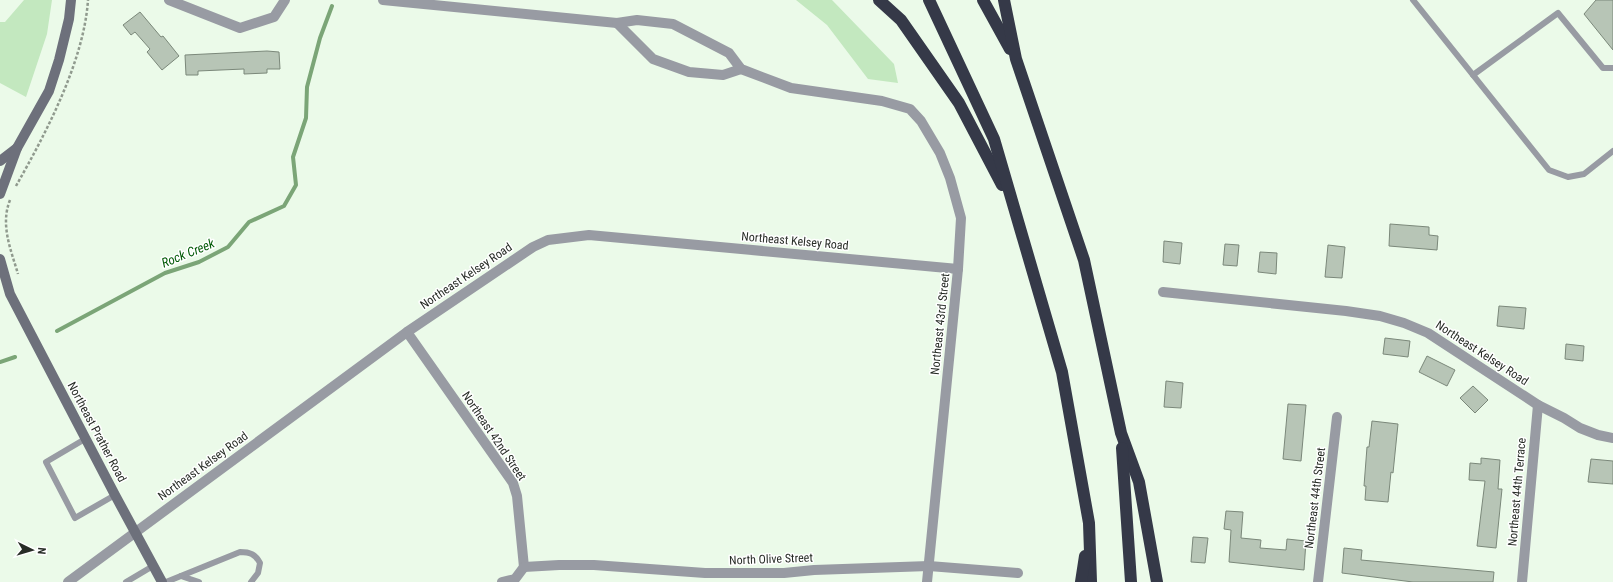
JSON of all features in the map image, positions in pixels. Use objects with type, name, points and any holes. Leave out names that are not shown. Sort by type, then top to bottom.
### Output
[{"type":"highway","points":[[879,0],[901,20],[960,103],[1015,211]]},
{"type":"highway","points":[[929,0],[994,139],[1062,372],[1089,523],[1091,582]]},
{"type":"highway","points":[[983,0],[1016,59]]},
{"type":"highway","points":[[1004,0],[1016,59],[1084,260],[1121,432],[1139,482],[1157,582]]},
{"type":"highway","points":[[1121,432],[1131,582]]},
{"type":"highway","points":[[1081,582],[1089,523]]},
{"type":"main road","points":[[0,194],[17,148],[49,90],[70,19],[71,0]]},
{"type":"main road","points":[[0,160],[17,148]]},
{"type":"main road","name":"Northeast Prather Road","points":[[0,259],[10,294],[134,532],[162,582]]},
{"type":"main road","name":"Northeast Prather Road","points":[[0,285],[10,294]]},
{"type":"street","points":[[169,0],[240,28],[274,17],[285,0]]},
{"type":"street","points":[[383,0],[617,23],[636,20],[673,24],[729,53],[740,69],[723,75],[689,72],[653,59],[617,23]]},
{"type":"street","name":"Northeast 43rd Street","points":[[740,69],[791,88],[882,102],[910,109],[920,121],[940,153],[950,178],[961,218],[958,269],[927,582]]},
{"type":"street","name":"Northeast Kelsey Road","points":[[68,582],[407,332],[533,247],[548,240],[589,235],[958,269]]},
{"type":"street","name":"Northeast Kelsey Road","points":[[1163,292],[1346,311],[1380,316],[1428,333],[1538,405],[1588,432],[1613,438]]},
{"type":"street","name":"Northeast 42nd Street","points":[[407,332],[513,483],[517,496],[524,568]]},
{"type":"street","name":"Northeast 44th Terrace","points":[[1522,582],[1538,405]]},
{"type":"street","name":"Northeast 44th Street","points":[[1318,582],[1337,417]]},
{"type":"street","name":"North Olive Street","points":[[524,568],[559,565],[594,565],[713,573],[784,573],[814,570],[929,566],[1018,573]]},
{"type":"street","points":[[502,582],[515,579],[524,568]]},
{"type":"lane","points":[[1413,0],[1549,170],[1568,176],[1584,174],[1613,151]]},
{"type":"lane","points":[[1473,75],[1558,13],[1603,68],[1613,68]]},
{"type":"lane","points":[[85,439],[46,462],[75,518],[115,495]]},
{"type":"lane","points":[[166,582],[240,552],[247,552],[256,556],[260,563],[258,573],[251,582]]},
{"type":"lane","points":[[126,582],[153,566]]},
{"type":"lane","points":[[181,576],[199,582]]},
{"type":"path","points":[[14,190],[49,123],[65,88],[79,47],[88,13],[88,0]]},
{"type":"path","points":[[12,195],[6,215],[6,235],[18,274]]},
{"type":"green space","points":[[24,0],[52,0],[47,34],[26,97],[0,83],[0,22],[5,22]]},
{"type":"green space","points":[[796,0],[832,0],[894,64],[898,83],[868,79],[827,25]]},
{"type":"building","points":[[1596,0],[1613,0],[1613,50],[1584,14]]},
{"type":"building","points":[[140,12],[161,37],[163,36],[179,56],[162,70],[147,52],[150,49],[135,32],[131,35],[123,25]]},
{"type":"building","points":[[267,51],[279,52],[280,69],[267,69],[267,73],[244,74],[244,69],[198,71],[198,75],[186,75],[185,55]]},
{"type":"building","points":[[1390,224],[1429,227],[1429,235],[1438,236],[1437,250],[1389,246]]},
{"type":"building","points":[[1164,241],[1182,243],[1180,264],[1163,262]]},
{"type":"building","points":[[1225,244],[1239,245],[1237,266],[1223,265]]},
{"type":"building","points":[[1328,245],[1345,247],[1342,278],[1325,277]]},
{"type":"building","points":[[1260,252],[1277,253],[1276,274],[1258,272]]},
{"type":"building","points":[[1499,306],[1526,308],[1524,329],[1497,326]]},
{"type":"building","points":[[1385,338],[1410,341],[1408,357],[1383,354]]},
{"type":"building","points":[[1566,344],[1584,346],[1583,361],[1565,359]]},
{"type":"building","points":[[1427,356],[1455,370],[1447,386],[1419,372]]},
{"type":"building","points":[[1166,381],[1183,383],[1181,408],[1164,407]]},
{"type":"building","points":[[1473,386],[1488,400],[1475,413],[1460,398]]},
{"type":"building","points":[[1288,404],[1306,405],[1301,461],[1283,459]]},
{"type":"building","points":[[1372,421],[1398,424],[1393,473],[1391,472],[1388,502],[1365,500],[1366,486],[1364,486],[1367,447],[1369,447]]},
{"type":"building","points":[[1481,458],[1500,460],[1498,489],[1502,489],[1496,548],[1477,546],[1485,481],[1469,480],[1470,463],[1481,464]]},
{"type":"building","points":[[1591,459],[1613,461],[1613,484],[1588,482]]},
{"type":"building","points":[[1226,511],[1243,512],[1241,538],[1261,540],[1260,548],[1286,550],[1287,539],[1306,541],[1304,570],[1229,562],[1231,530],[1224,529]]},
{"type":"building","points":[[1193,537],[1208,538],[1205,563],[1191,562]]},
{"type":"building","points":[[1344,548],[1362,550],[1361,560],[1494,572],[1493,582],[1413,582],[1342,573]]},
{"type":"waterway","name":"Rock Creek","points":[[57,331],[165,273],[199,262],[228,247],[249,222],[284,206],[296,185],[293,157],[306,118],[307,87],[320,38],[332,6]]},
{"type":"waterway","name":"Rock Creek","points":[[0,362],[15,357]]}]
